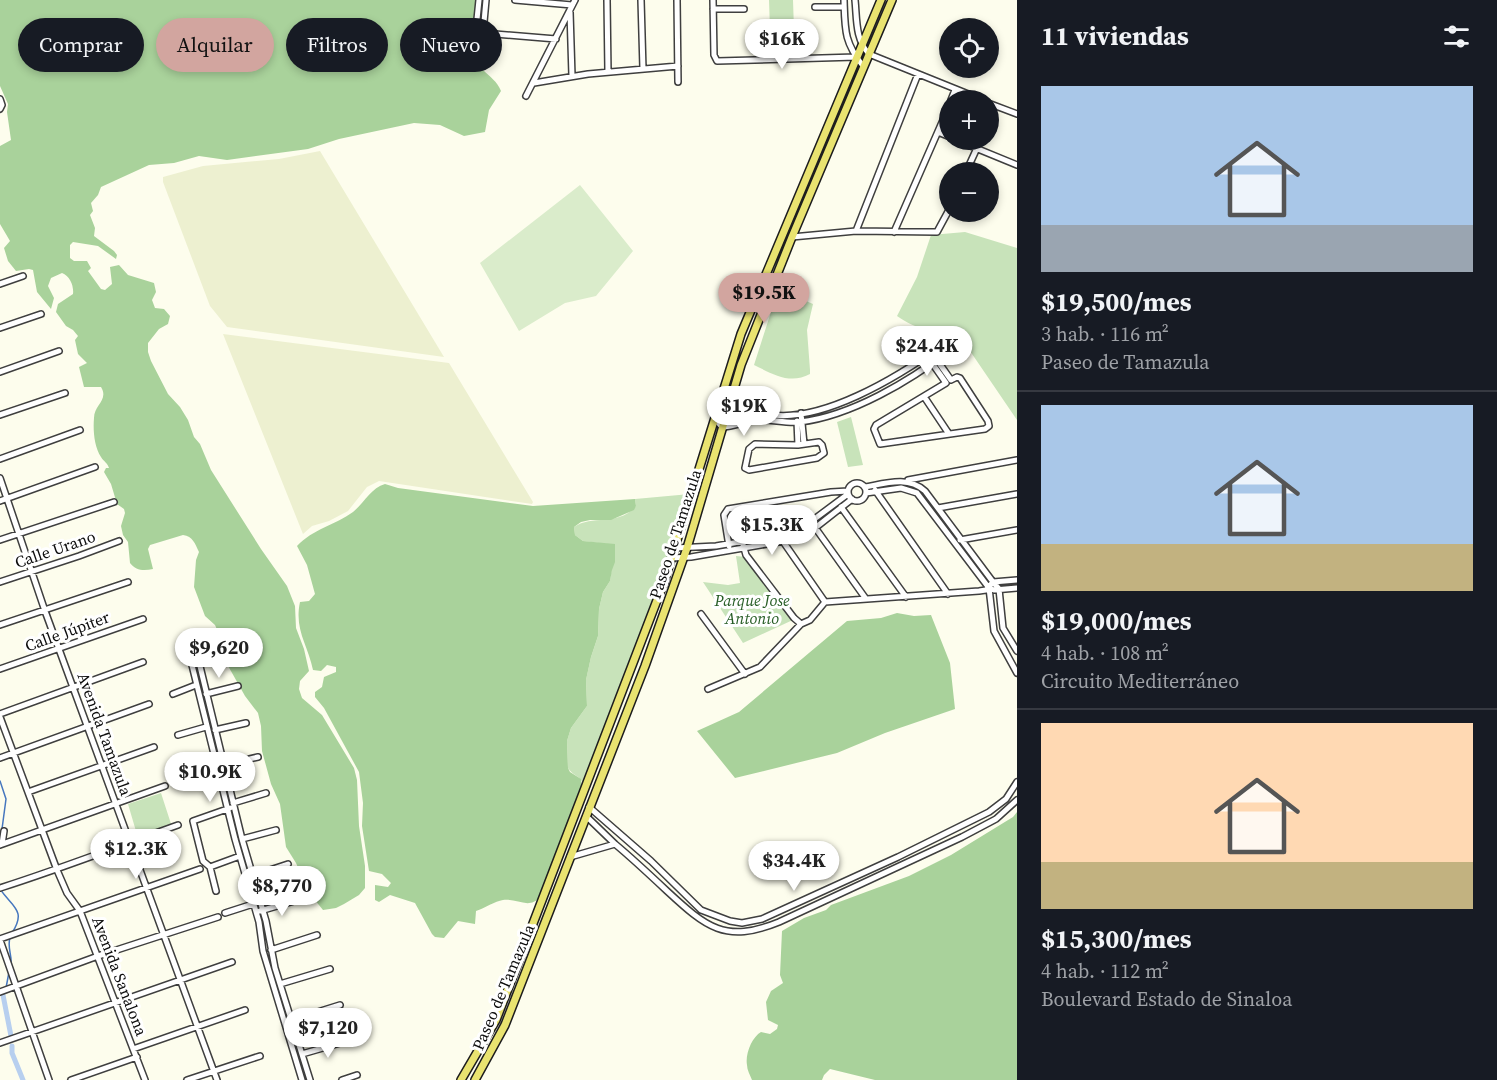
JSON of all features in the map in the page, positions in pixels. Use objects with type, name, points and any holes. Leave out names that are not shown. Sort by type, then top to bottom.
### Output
[{"type":"main road","name":"Paseo de Tamazula","points":[[461,1080],[496,1020],[672,558],[750,311],[881,0]]},
{"type":"main road","name":"Paseo de Tamazula","points":[[477,1077],[504,1025],[645,666],[687,548],[732,393],[750,342],[892,0]]},
{"type":"main road","points":[[794,208],[803,211]]},
{"type":"main road","points":[[750,311],[752,319],[750,342]]},
{"type":"street","points":[[477,18],[479,0]]},
{"type":"street","points":[[486,0],[483,33],[556,39]]},
{"type":"street","points":[[514,0],[572,5]]},
{"type":"street","points":[[607,0],[608,72]]},
{"type":"street","points":[[641,0],[643,69]]},
{"type":"street","points":[[677,0],[678,82]]},
{"type":"street","points":[[713,0],[715,60],[856,57]]},
{"type":"street","points":[[855,0],[858,33],[862,46],[869,54],[955,90]]},
{"type":"street","points":[[815,7],[844,3],[847,39],[851,50],[863,66]]},
{"type":"street","points":[[526,96],[572,5]]},
{"type":"street","points":[[572,5],[573,76]]},
{"type":"street","points":[[713,9],[744,9]]},
{"type":"street","points":[[534,83],[573,76],[678,66]]},
{"type":"street","points":[[856,231],[918,74]]},
{"type":"street","points":[[0,99],[2,105],[0,109]]},
{"type":"street","points":[[999,107],[1017,114]]},
{"type":"street","points":[[894,232],[938,132]]},
{"type":"street","points":[[982,150],[1017,165]]},
{"type":"street","points":[[792,237],[856,231],[939,231],[943,222]]},
{"type":"street","points":[[0,284],[22,276]]},
{"type":"street","points":[[0,328],[41,314]]},
{"type":"street","points":[[715,419],[722,427],[775,418],[847,401],[902,373],[944,344]]},
{"type":"street","points":[[724,388],[759,412],[775,418],[800,422],[850,408],[913,377],[950,350]]},
{"type":"street","points":[[0,372],[59,351]]},
{"type":"street","points":[[930,355],[949,382]]},
{"type":"street","points":[[957,377],[960,378],[989,423],[985,429],[885,445],[878,443],[874,429],[876,425],[949,382],[957,377]]},
{"type":"street","points":[[0,415],[65,393]]},
{"type":"street","points":[[925,398],[949,434]]},
{"type":"street","points":[[847,401],[846,405],[850,408]]},
{"type":"street","points":[[831,406],[834,414]]},
{"type":"street","points":[[754,420],[756,410]]},
{"type":"street","points":[[799,413],[801,444]]},
{"type":"street","points":[[0,459],[80,430]]},
{"type":"street","points":[[819,442],[824,453],[817,458],[749,470],[745,468],[749,449],[755,444],[801,444],[819,442]]},
{"type":"street","points":[[729,551],[724,515],[728,509],[831,492],[861,500],[866,490],[1017,460]]},
{"type":"street","points":[[3,500],[95,467]]},
{"type":"street","name":"Avenida Tamazula","points":[[0,478],[3,500],[20,535],[45,611],[217,1080]]},
{"type":"street","points":[[904,481],[920,487],[999,590],[1003,628],[1017,651]]},
{"type":"street","points":[[675,548],[728,543],[797,532],[813,525],[841,507],[849,495],[850,485],[855,482],[861,483],[866,490]]},
{"type":"street","points":[[874,488],[901,488],[917,493],[988,588],[994,631],[1017,673]]},
{"type":"street","points":[[874,488],[948,594]]},
{"type":"street","points":[[938,508],[1017,494]]},
{"type":"street","points":[[672,558],[744,549],[796,539],[849,495]]},
{"type":"street","points":[[0,540],[114,502]]},
{"type":"street","points":[[841,507],[906,597]]},
{"type":"street","points":[[813,525],[866,599]]},
{"type":"street","points":[[954,542],[1017,530]]},
{"type":"street","points":[[780,536],[825,602]]},
{"type":"street","name":"Calle Urano","points":[[0,582],[119,541]]},
{"type":"street","points":[[742,541],[744,549],[771,588],[801,624]]},
{"type":"street","points":[[988,588],[993,582],[1017,580]]},
{"type":"street","points":[[0,625],[128,582]]},
{"type":"street","points":[[708,689],[760,667],[801,624],[810,620],[825,602],[948,594],[988,588],[999,590],[1017,588]]},
{"type":"street","points":[[701,614],[744,674]]},
{"type":"street","name":"Calle Júpiter","points":[[0,669],[143,619]]},
{"type":"street","points":[[1005,649],[1013,644]]},
{"type":"street","points":[[220,766],[215,730],[198,658],[194,653],[190,657],[206,727],[263,910],[280,984],[310,1080]]},
{"type":"street","points":[[0,715],[143,662]]},
{"type":"street","points":[[173,694],[196,685]]},
{"type":"street","points":[[206,694],[238,686]]},
{"type":"street","points":[[201,704],[208,703]]},
{"type":"street","points":[[0,758],[149,704]]},
{"type":"street","name":"Avenida Sanalona","points":[[0,715],[41,830],[67,893],[80,910],[145,1080]]},
{"type":"street","points":[[215,730],[246,723]]},
{"type":"street","points":[[178,735],[206,727]]},
{"type":"street","points":[[28,792],[154,747]]},
{"type":"street","points":[[188,776],[258,757]]},
{"type":"street","points":[[589,807],[701,910],[742,923],[762,919],[963,826],[989,812],[1006,799],[1017,782]]},
{"type":"street","points":[[1,845],[165,786]]},
{"type":"street","points":[[216,891],[210,867],[203,861],[194,821],[266,794]]},
{"type":"street","points":[[586,816],[697,919],[722,930],[735,932],[761,929],[968,834],[996,819],[1017,800]]},
{"type":"street","points":[[232,806],[240,856],[256,912],[263,951],[302,1080]]},
{"type":"street","points":[[0,888],[57,870],[98,852],[178,825]]},
{"type":"street","points":[[963,826],[968,834]]},
{"type":"street","points":[[242,839],[276,830]]},
{"type":"street","points":[[1,845],[4,831]]},
{"type":"street","points":[[570,857],[615,844]]},
{"type":"street","points":[[210,867],[240,856]]},
{"type":"street","points":[[252,876],[288,864]]},
{"type":"street","points":[[49,1080],[0,940],[200,869]]},
{"type":"street","points":[[669,893],[676,885]]},
{"type":"street","points":[[814,896],[819,902]]},
{"type":"street","points":[[256,912],[301,899]]},
{"type":"street","points":[[225,913],[253,904]]},
{"type":"street","points":[[0,992],[98,956],[218,917]]},
{"type":"street","points":[[271,950],[317,935]]},
{"type":"street","points":[[0,1043],[232,962]]},
{"type":"street","points":[[280,984],[330,969]]},
{"type":"street","points":[[278,999],[284,996]]},
{"type":"street","points":[[292,1020],[339,1005]]},
{"type":"street","points":[[133,1049],[245,1010]]},
{"type":"street","points":[[302,1054],[347,1041]]},
{"type":"street","points":[[187,1080],[260,1056]]},
{"type":"street","points":[[71,1080],[137,1057]]},
{"type":"street","points":[[342,1080],[357,1076]]},
{"type":"green space","points":[[0,0],[476,0],[474,18],[400,18],[400,72],[485,72],[501,91],[489,110],[485,132],[464,136],[440,125],[414,123],[339,139],[308,149],[227,160],[199,156],[174,163],[149,165],[101,187],[91,203],[93,211],[90,215],[95,228],[94,236],[114,251],[117,255],[116,259],[98,246],[73,242],[70,245],[70,258],[74,261],[87,261],[91,268],[88,271],[101,289],[105,290],[112,284],[110,267],[119,265],[128,275],[154,283],[156,292],[152,300],[155,308],[164,309],[170,316],[168,324],[159,329],[148,343],[151,361],[168,394],[188,420],[211,470],[287,586],[295,606],[296,628],[309,671],[300,681],[299,689],[302,698],[322,715],[354,768],[357,780],[365,888],[359,895],[336,908],[323,910],[310,894],[286,847],[280,804],[271,784],[262,751],[258,713],[245,696],[227,664],[229,656],[215,625],[205,616],[194,587],[196,560],[199,552],[195,543],[183,535],[150,545],[148,549],[153,569],[140,570],[130,563],[128,542],[121,526],[124,509],[117,504],[111,484],[104,472],[106,468],[109,468],[99,453],[94,438],[95,413],[103,392],[101,387],[84,387],[79,367],[87,363],[78,354],[75,340],[78,336],[66,326],[56,312],[58,304],[73,294],[71,282],[62,273],[51,278],[48,286],[54,298],[51,309],[37,292],[33,270],[16,271],[8,261],[4,248],[10,241],[0,224],[0,146],[11,140],[8,104],[0,86]]},
{"type":"green space","points":[[769,0],[793,0],[794,30],[770,30]]},
{"type":"green space","points":[[320,151],[444,357],[227,327],[210,306],[163,177],[203,166],[279,159]]},
{"type":"green space","points":[[580,185],[633,251],[596,296],[565,303],[519,331],[480,263]]},
{"type":"green space","points":[[965,232],[1017,248],[1017,420],[968,348],[956,357],[939,326],[921,328],[897,316],[917,277],[931,235]]},
{"type":"green space","points":[[781,290],[813,304],[807,330],[810,374],[803,377],[782,377],[754,365],[771,312]]},
{"type":"green space","points":[[223,334],[449,363],[533,502],[532,504],[379,481],[367,487],[348,511],[329,521],[312,526],[303,534]]},
{"type":"green space","points":[[851,417],[863,465],[848,467],[837,422]]},
{"type":"green space","points":[[385,484],[398,488],[533,506],[635,499],[636,506],[634,510],[611,520],[590,520],[574,527],[575,535],[583,541],[615,544],[615,562],[599,609],[598,636],[586,680],[587,706],[571,728],[567,741],[568,768],[581,779],[582,788],[540,897],[532,903],[508,900],[493,903],[476,911],[475,924],[458,921],[444,938],[435,937],[432,934],[415,903],[390,895],[379,902],[375,900],[375,885],[388,887],[391,883],[382,874],[369,871],[362,826],[363,803],[359,772],[324,708],[315,697],[315,692],[322,687],[324,677],[336,672],[336,667],[327,665],[321,671],[313,670],[300,629],[300,602],[309,601],[315,594],[307,565],[297,546],[310,535],[353,512],[372,492]]},
{"type":"green space","points":[[690,494],[671,558],[583,783],[568,768],[567,741],[571,728],[587,706],[586,680],[598,636],[599,609],[603,592],[610,581],[615,545],[583,541],[575,535],[574,527],[589,521],[621,516],[636,506],[635,499]]},
{"type":"green space","name":"Parque Jose Antonio","points":[[736,556],[746,557],[795,619],[743,643],[703,582],[728,585],[740,583]]},
{"type":"green space","points":[[897,613],[914,616],[931,615],[950,663],[955,709],[885,733],[837,753],[735,778],[697,731],[739,712],[847,621],[881,618]]},
{"type":"green space","points":[[161,793],[172,827],[138,838],[128,804]]},
{"type":"green space","points":[[1017,812],[1017,1080],[875,1080],[830,1069],[822,1080],[752,1080],[747,1061],[750,1046],[758,1034],[761,1032],[770,1034],[777,1029],[778,1025],[768,1020],[766,1002],[771,991],[783,983],[780,975],[782,931],[804,918],[826,910],[831,905],[909,876],[951,855],[1013,817]]},
{"type":"waterway","points":[[0,781],[6,799],[2,829]]},
{"type":"waterway","points":[[0,889],[18,914],[12,933]]},
{"type":"waterway","points":[[10,937],[11,964]]},
{"type":"waterway","points":[[6,988],[9,972]]},
{"type":"waterway","points":[[3,995],[11,1036]]},
{"type":"waterway","points":[[12,1046],[12,1053],[23,1080]]}]
